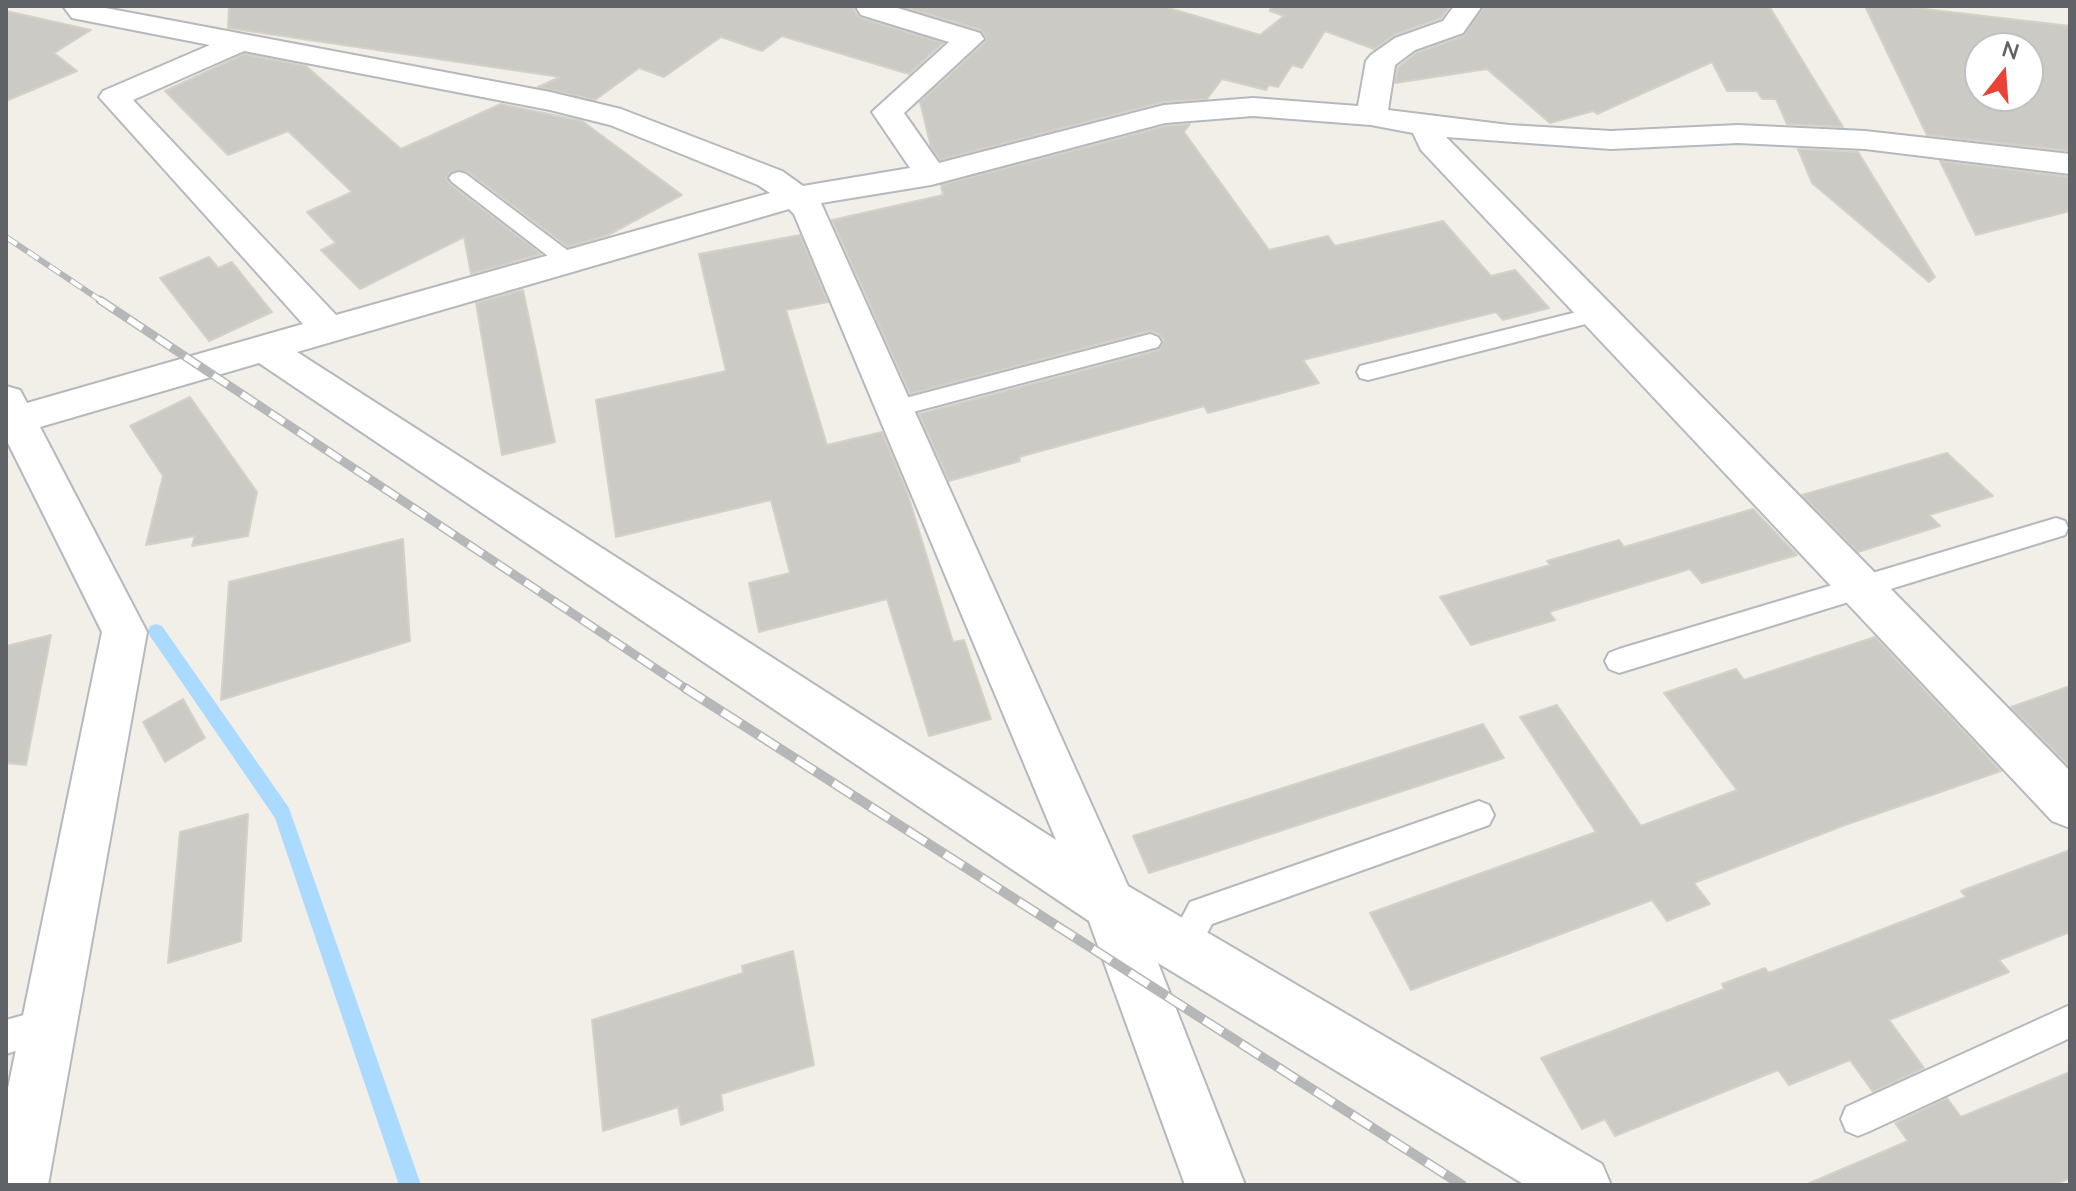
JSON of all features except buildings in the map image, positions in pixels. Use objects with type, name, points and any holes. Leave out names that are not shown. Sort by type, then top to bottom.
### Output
[{"type":"street","points":[[77,6],[82,12],[550,101],[621,118],[770,178],[797,197],[809,211],[1109,904],[1215,1185]]},
{"type":"street","points":[[1371,116],[1381,61],[1405,44],[1453,27],[1468,6]]},
{"type":"street","points":[[866,7],[970,39],[887,112],[931,175]]},
{"type":"street","points":[[241,42],[114,97],[329,330]]},
{"type":"street","points":[[18,1185],[28,1030],[125,632],[10,415],[265,349],[797,197],[931,175],[1164,114],[1253,107],[1371,116],[1426,126],[1611,140],[1738,134],[1865,140],[2070,164]]},
{"type":"street","points":[[1426,126],[1432,143],[2070,805]]},
{"type":"street","points":[[265,349],[1109,904],[1581,1185]]},
{"type":"lane","points":[[459,178],[568,261]]},
{"type":"lane","points":[[1368,372],[1597,314]]},
{"type":"lane","points":[[894,409],[1150,342]]},
{"type":"lane","points":[[1619,661],[2056,528]]},
{"type":"lane","points":[[1182,948],[1201,913],[1479,815]]},
{"type":"lane","points":[[1858,1119],[2070,1021]]},
{"type":"waterway","points":[[156,631],[283,814],[410,1185]]},
{"type":"railway","points":[[6,237],[102,301]]},
{"type":"railway","points":[[102,301],[688,690]]},
{"type":"railway","points":[[685,688],[1462,1185]]}]
